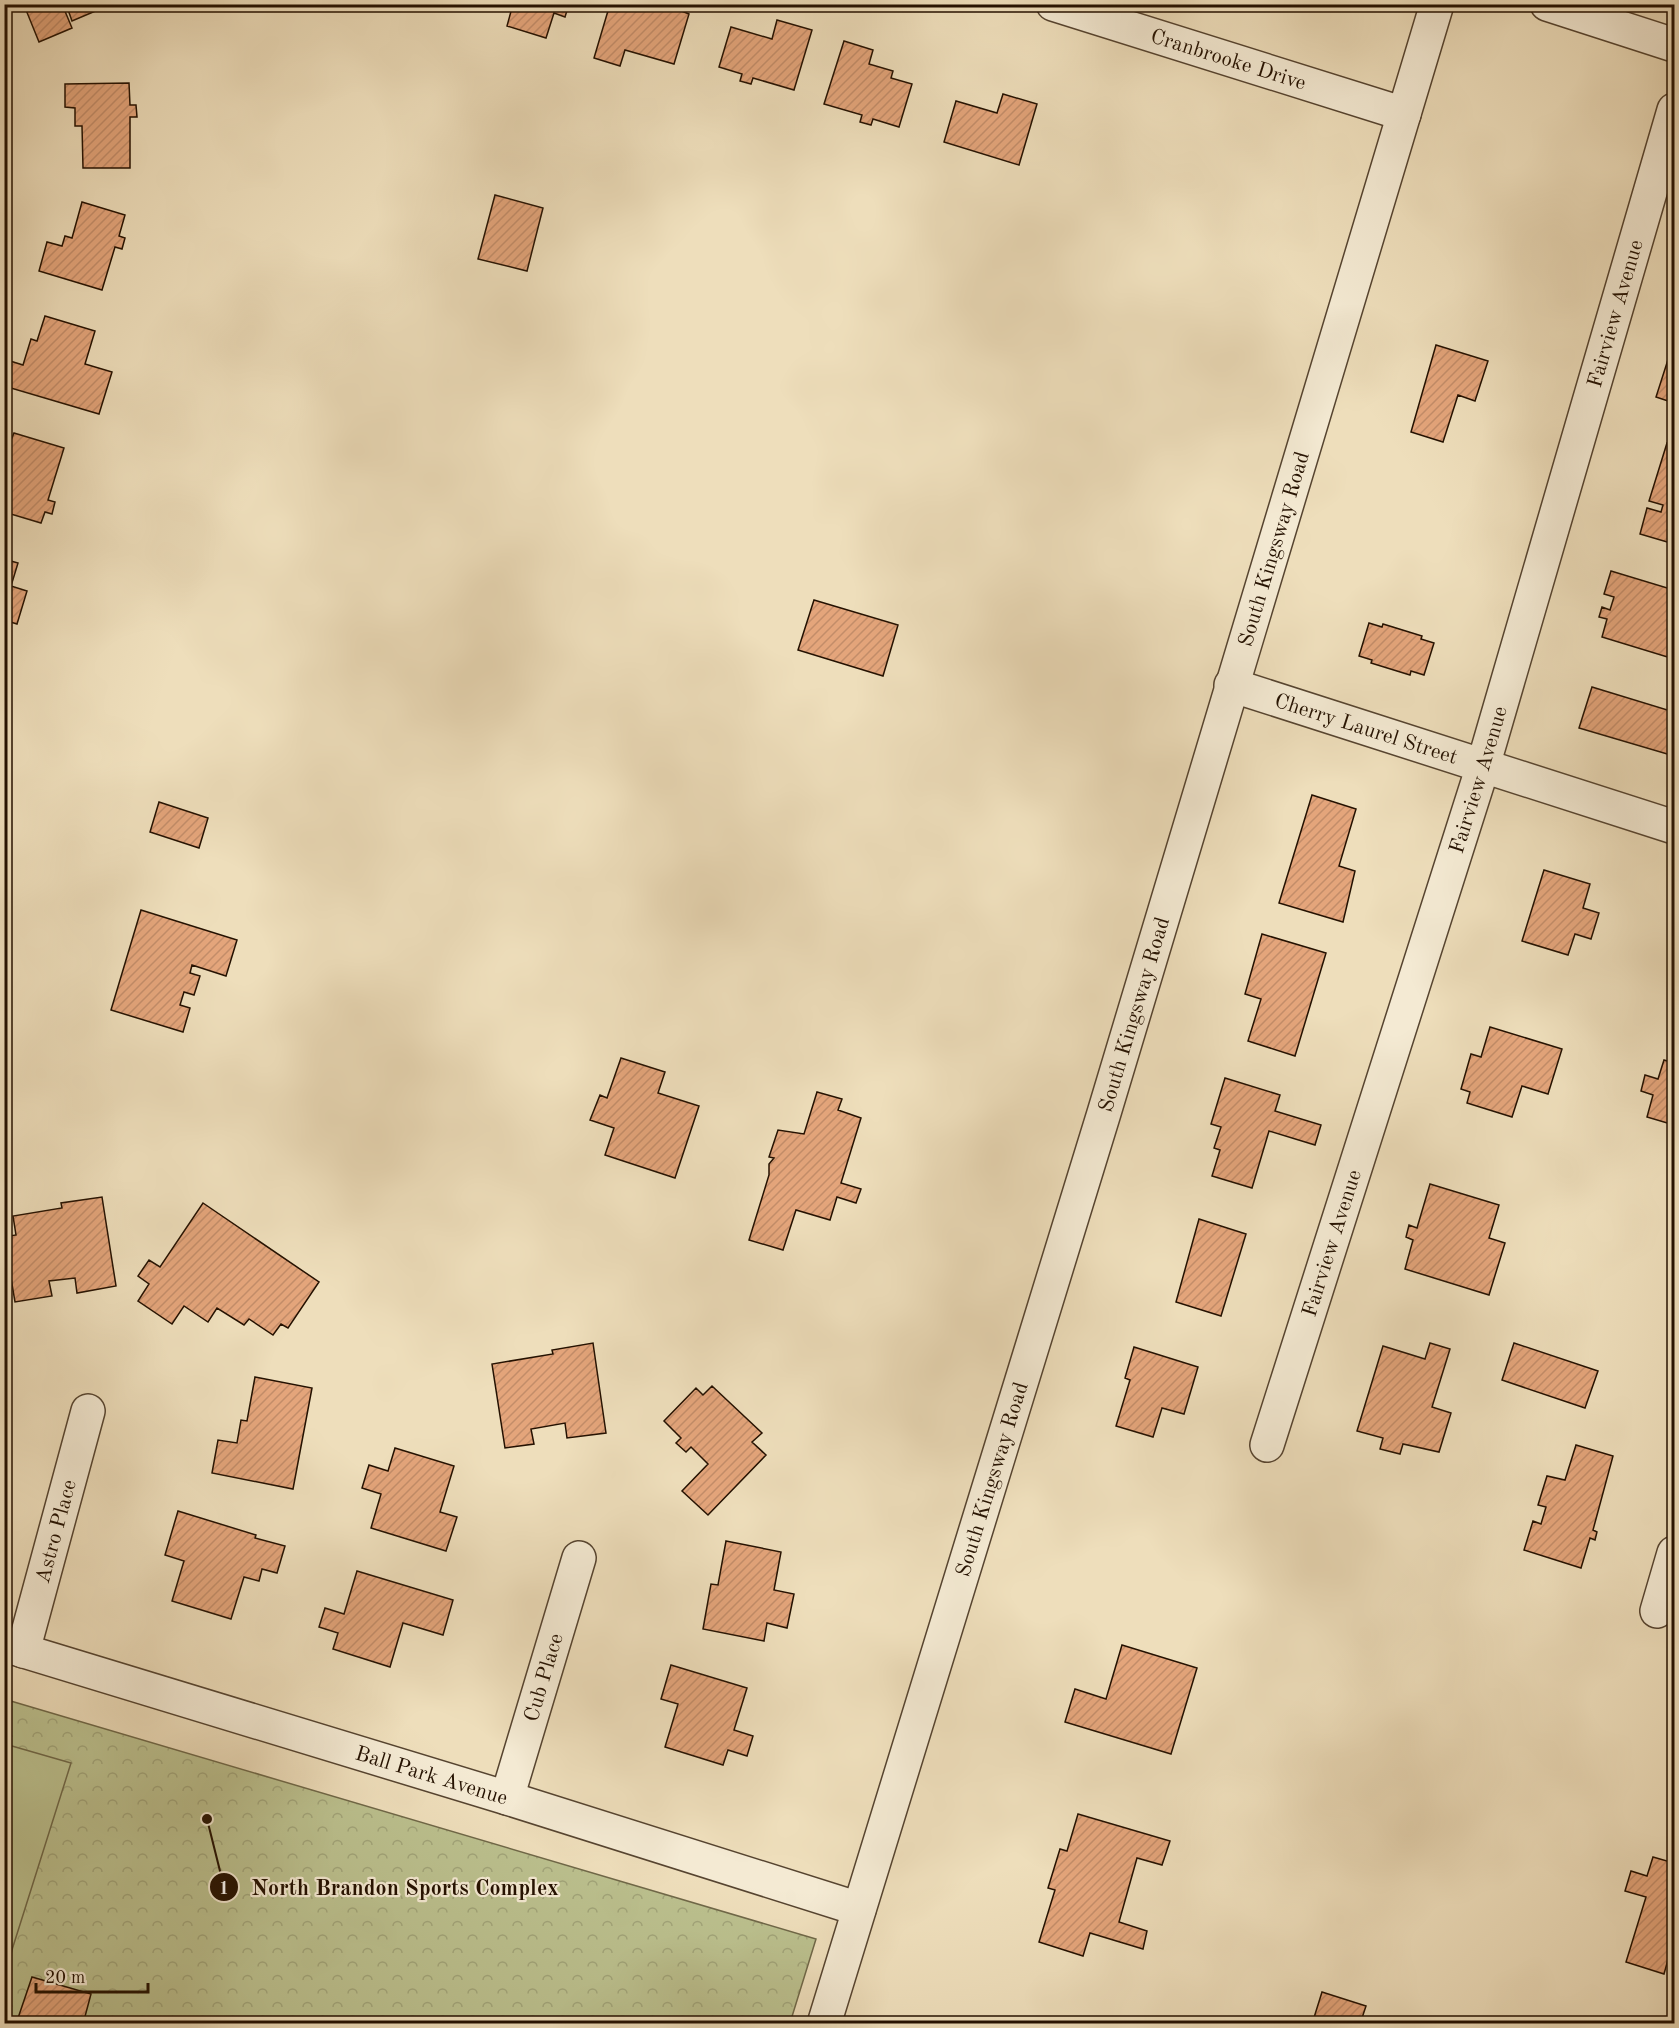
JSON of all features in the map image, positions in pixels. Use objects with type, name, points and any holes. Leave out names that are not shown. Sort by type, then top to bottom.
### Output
[{"type":"street","name":"Cranbrooke Drive","points":[[1053,4],[1404,114]]},
{"type":"street","name":"South Kingsway Road","points":[[824,2024],[1104,1113],[1437,4]]},
{"type":"street","points":[[1547,4],[1674,45]]},
{"type":"street","name":"Fairview Avenue","points":[[1267,1445],[1483,766],[1674,110]]},
{"type":"street","name":"Cherry Laurel Street","points":[[1232,685],[1674,827]]},
{"type":"street","name":"Astro Place","points":[[14,1648],[88,1411]]},
{"type":"street","points":[[1657,1611],[1674,1553]]},
{"type":"street","name":"Cub Place","points":[[507,1798],[579,1558]]},
{"type":"street","name":"Ball Park Avenue","points":[[14,1648],[507,1798],[859,1909]]},
{"type":"green space","points":[[4,1699],[816,1939],[790,2023],[5,2023]]},
{"type":"green space","points":[[4,1744],[71,1763],[5,1972]]},
{"type":"building","points":[[40,4],[62,4],[72,28],[39,42],[26,10]]},
{"type":"building","points":[[66,4],[112,4],[72,21]]},
{"type":"building","points":[[513,4],[569,4],[565,17],[554,13],[546,38],[507,26]]},
{"type":"building","points":[[610,4],[664,4],[689,14],[674,64],[625,50],[620,66],[594,58]]},
{"type":"building","points":[[777,20],[812,30],[794,90],[753,78],[751,84],[740,81],[742,74],[719,67],[731,27],[772,39]]},
{"type":"building","points":[[844,41],[873,50],[869,64],[893,71],[891,78],[912,84],[899,127],[873,119],[871,125],[860,122],[862,115],[824,104]]},
{"type":"building","points":[[129,83],[130,105],[136,105],[137,117],[130,117],[130,168],[83,168],[82,126],[75,126],[75,108],[65,107],[65,84]]},
{"type":"building","points":[[1003,94],[1037,104],[1019,165],[944,142],[956,101],[997,113]]},
{"type":"building","points":[[495,195],[543,208],[527,271],[478,259]]},
{"type":"building","points":[[82,202],[125,215],[119,236],[125,238],[122,249],[115,247],[102,290],[39,271],[47,242],[62,246],[65,236],[72,238]]},
{"type":"building","points":[[45,316],[95,331],[85,364],[112,372],[99,414],[4,386],[7,360],[23,365],[31,339],[37,341]]},
{"type":"building","points":[[1674,344],[1674,403],[1656,397]]},
{"type":"building","points":[[1436,345],[1488,361],[1475,401],[1458,395],[1443,442],[1411,432]]},
{"type":"building","points":[[14,433],[64,448],[48,500],[55,502],[52,514],[45,512],[41,523],[4,512],[4,457]]},
{"type":"building","points":[[1667,443],[1674,445],[1674,544],[1640,534],[1647,508],[1661,512],[1663,505],[1649,501]]},
{"type":"building","points":[[4,559],[18,563],[11,586],[27,591],[17,624],[4,620]]},
{"type":"building","points":[[1611,571],[1674,590],[1674,659],[1602,637],[1607,619],[1599,617],[1602,607],[1610,610],[1614,597],[1604,594]]},
{"type":"building","points":[[814,600],[898,625],[883,676],[798,650]]},
{"type":"building","points":[[1369,623],[1382,627],[1383,624],[1422,636],[1421,639],[1434,643],[1424,675],[1411,671],[1410,675],[1371,663],[1372,660],[1359,656]]},
{"type":"building","points":[[1592,687],[1674,712],[1674,756],[1579,728]]},
{"type":"building","points":[[1312,795],[1356,809],[1339,866],[1355,871],[1343,922],[1279,903]]},
{"type":"building","points":[[159,802],[208,818],[199,848],[150,832]]},
{"type":"building","points":[[1544,870],[1590,884],[1583,908],[1599,913],[1591,939],[1575,934],[1568,955],[1522,941]]},
{"type":"building","points":[[141,910],[237,940],[226,976],[192,965],[190,973],[200,976],[194,995],[184,992],[180,1005],[190,1008],[183,1032],[111,1010]]},
{"type":"building","points":[[1262,934],[1326,953],[1295,1056],[1248,1041],[1261,999],[1245,994]]},
{"type":"building","points":[[1490,1027],[1562,1049],[1548,1094],[1522,1086],[1512,1117],[1467,1103],[1470,1092],[1461,1089],[1471,1054],[1481,1057]]},
{"type":"building","points":[[621,1058],[665,1072],[658,1093],[699,1106],[675,1178],[605,1155],[614,1128],[590,1120],[600,1095],[607,1098]]},
{"type":"building","points":[[1664,1060],[1674,1063],[1674,1125],[1647,1117],[1653,1095],[1641,1091],[1645,1075],[1658,1079]]},
{"type":"building","points":[[1225,1078],[1280,1095],[1275,1111],[1321,1125],[1315,1145],[1269,1131],[1252,1188],[1212,1176],[1220,1150],[1214,1148],[1221,1127],[1211,1124]]},
{"type":"building","points":[[817,1092],[842,1099],[838,1110],[861,1118],[841,1183],[861,1189],[856,1203],[837,1197],[830,1220],[796,1210],[783,1250],[749,1240],[769,1175],[769,1164],[774,1158],[769,1157],[778,1130],[804,1134]]},
{"type":"building","points":[[1430,1184],[1499,1205],[1489,1238],[1505,1243],[1489,1295],[1405,1269],[1413,1240],[1406,1237],[1409,1225],[1417,1228]]},
{"type":"building","points":[[102,1197],[116,1286],[77,1293],[75,1278],[49,1281],[52,1296],[15,1302],[4,1237],[16,1235],[13,1216],[62,1208],[61,1203]]},
{"type":"building","points":[[203,1203],[319,1282],[288,1328],[281,1324],[273,1335],[249,1319],[244,1325],[217,1308],[208,1322],[184,1306],[172,1324],[138,1301],[149,1284],[138,1276],[149,1260],[160,1267]]},
{"type":"building","points":[[1199,1219],[1246,1234],[1221,1316],[1176,1302]]},
{"type":"building","points":[[593,1343],[606,1433],[567,1438],[565,1423],[531,1429],[534,1444],[505,1448],[492,1364],[553,1354],[552,1350]]},
{"type":"building","points":[[1430,1343],[1450,1349],[1432,1407],[1451,1413],[1439,1452],[1403,1444],[1400,1454],[1380,1449],[1383,1438],[1357,1431],[1383,1346],[1425,1359]]},
{"type":"building","points":[[1514,1343],[1598,1371],[1585,1408],[1502,1380]]},
{"type":"building","points":[[1134,1347],[1198,1367],[1184,1414],[1162,1408],[1153,1437],[1116,1426],[1130,1380],[1125,1378]]},
{"type":"building","points":[[255,1377],[312,1388],[293,1489],[212,1473],[218,1440],[237,1443],[241,1420],[247,1421]]},
{"type":"building","points":[[712,1386],[762,1433],[752,1442],[766,1455],[708,1515],[682,1491],[708,1464],[691,1447],[686,1452],[676,1443],[681,1438],[664,1421],[696,1388],[703,1395]]},
{"type":"building","points":[[1576,1445],[1613,1456],[1593,1530],[1597,1532],[1595,1540],[1590,1538],[1581,1568],[1524,1550],[1533,1521],[1541,1524],[1546,1507],[1538,1505],[1547,1476],[1565,1480]]},
{"type":"building","points":[[395,1448],[454,1466],[440,1512],[457,1517],[446,1551],[371,1528],[381,1494],[362,1488],[369,1465],[388,1471]]},
{"type":"building","points":[[178,1511],[285,1546],[277,1573],[262,1569],[259,1581],[244,1577],[231,1619],[172,1601],[184,1561],[165,1555]]},
{"type":"building","points":[[726,1541],[781,1552],[774,1590],[794,1594],[787,1628],[767,1623],[764,1641],[703,1629],[711,1584],[718,1585]]},
{"type":"building","points":[[357,1571],[453,1600],[443,1635],[403,1623],[390,1667],[333,1649],[338,1633],[319,1627],[325,1608],[344,1614]]},
{"type":"building","points":[[1122,1645],[1197,1668],[1171,1754],[1065,1722],[1075,1689],[1106,1699]]},
{"type":"building","points":[[671,1665],[747,1688],[734,1730],[753,1736],[747,1756],[728,1750],[723,1765],[665,1747],[678,1704],[661,1699]]},
{"type":"building","points":[[1078,1814],[1170,1841],[1162,1865],[1137,1858],[1119,1922],[1147,1931],[1143,1949],[1090,1933],[1083,1956],[1039,1942],[1055,1890],[1048,1888],[1060,1849],[1067,1851]]},
{"type":"building","points":[[1653,1857],[1674,1863],[1674,1938],[1664,1974],[1626,1962],[1646,1897],[1625,1891],[1631,1871],[1647,1876]]},
{"type":"building","points":[[32,1977],[91,1994],[83,2024],[16,2024]]},
{"type":"building","points":[[1322,1992],[1366,2006],[1360,2024],[1312,2024]]},
{"type":"place","name":"North Brandon Sports Complex","points":[[207,1819]]}]
